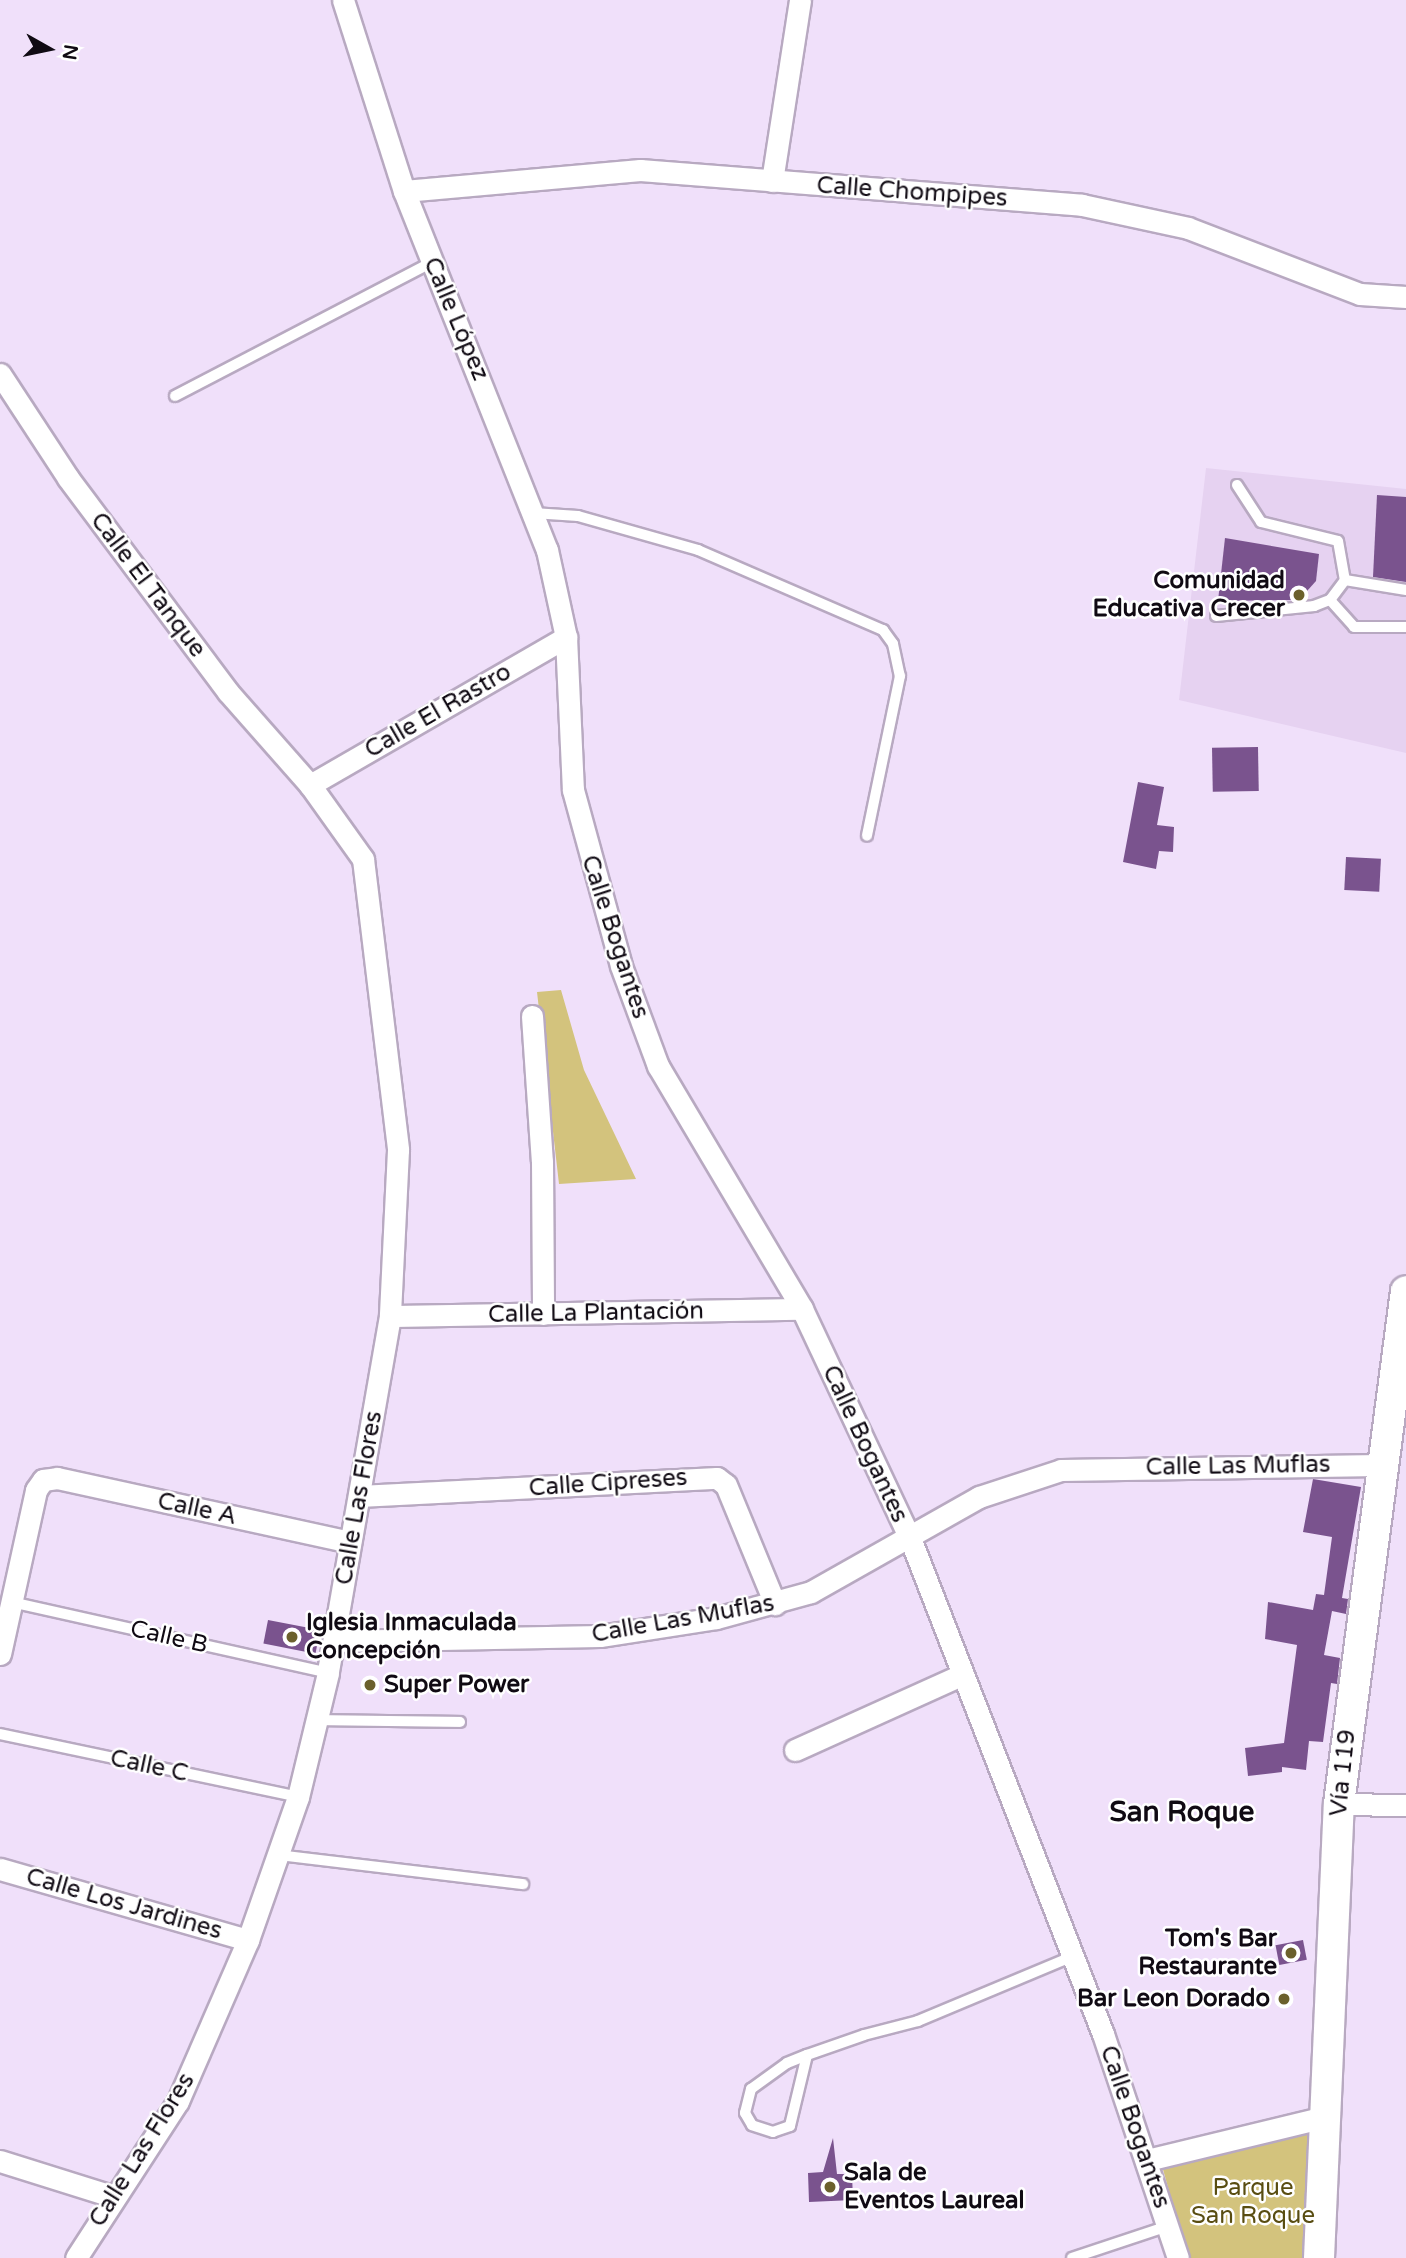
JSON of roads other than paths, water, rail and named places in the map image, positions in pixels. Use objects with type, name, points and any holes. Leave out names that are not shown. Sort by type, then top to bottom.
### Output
[{"type":"main road","name":"Vía 119","points":[[1319,2258],[1339,1804],[1379,1465],[1406,1291]]},
{"type":"street","name":"Calle López","points":[[343,0],[404,191],[533,513],[566,638]]},
{"type":"street","points":[[772,181],[800,0]]},
{"type":"street","name":"Calle Chompipes","points":[[404,191],[640,170],[1146,214],[1341,288],[1406,297]]},
{"type":"street","name":"Calle El Tanque","points":[[0,374],[68,478],[228,692],[310,785]]},
{"type":"street","name":"Calle El Rastro","points":[[310,785],[566,638]]},
{"type":"street","name":"Calle Bogantes","points":[[566,638],[573,790],[621,966],[658,1066],[802,1309],[909,1538],[1071,1957],[1147,2161],[1178,2258]]},
{"type":"street","name":"Calle Las Flores","points":[[76,2258],[112,2196],[178,2101],[248,1940],[298,1797],[328,1673],[390,1317],[397,1150],[366,872],[310,785]]},
{"type":"street","points":[[533,1016],[542,1161],[543,1314]]},
{"type":"street","name":"Calle La Plantación","points":[[390,1317],[802,1309]]},
{"type":"street","name":"Calle Las Muflas","points":[[334,1641],[600,1636],[775,1604],[843,1578],[979,1497],[1062,1470],[1379,1465]]},
{"type":"street","name":"Calle A","points":[[11,1602],[36,1490],[43,1480],[57,1478],[350,1542]]},
{"type":"street","name":"Calle Cipreses","points":[[359,1496],[718,1478],[726,1485],[775,1604]]},
{"type":"street","points":[[0,1654],[11,1602]]},
{"type":"street","points":[[795,1750],[963,1674]]},
{"type":"street","points":[[1339,1804],[1406,1804]]},
{"type":"street","name":"Calle Los Jardines","points":[[0,1869],[248,1940]]},
{"type":"street","points":[[1147,2161],[1325,2117]]},
{"type":"street","points":[[0,2161],[112,2196]]},
{"type":"lane","points":[[175,396],[432,262]]},
{"type":"lane","points":[[1216,616],[1297,610],[1330,600],[1345,580],[1338,541],[1261,522],[1237,485]]},
{"type":"lane","points":[[533,513],[578,516],[698,550],[883,630],[893,644],[900,676],[867,835]]},
{"type":"lane","points":[[1345,580],[1406,590]]},
{"type":"lane","points":[[1330,600],[1354,627],[1406,627]]},
{"type":"lane","name":"Calle B","points":[[11,1602],[328,1673]]},
{"type":"lane","points":[[317,1720],[460,1722]]},
{"type":"lane","name":"Calle C","points":[[0,1734],[298,1797]]},
{"type":"lane","points":[[278,1855],[523,1884]]},
{"type":"lane","points":[[807,2055],[790,2126],[773,2132],[752,2125],[745,2113],[754,2084],[807,2055],[903,2026],[1071,1957]]},
{"type":"lane","points":[[1072,2258],[1168,2226]]},
{"type":"place","name":"Comunidad Educativa Crecer","points":[[1299,595]]},
{"type":"place","name":"Iglesia Inmaculada Concepción","points":[[292,1637]]},
{"type":"place","name":"Super Power","points":[[370,1685]]},
{"type":"place","name":"Tom's Bar Restaurante","points":[[1291,1953]]},
{"type":"place","name":"Bar Leon Dorado","points":[[1284,1999]]},
{"type":"place","name":"Sala de Eventos Laureal","points":[[830,2187]]},
{"type":"district","name":"San Roque","points":[[1182,1812]]},
{"type":"park label","name":"Parque San Roque","points":[[1253,2202]]}]
